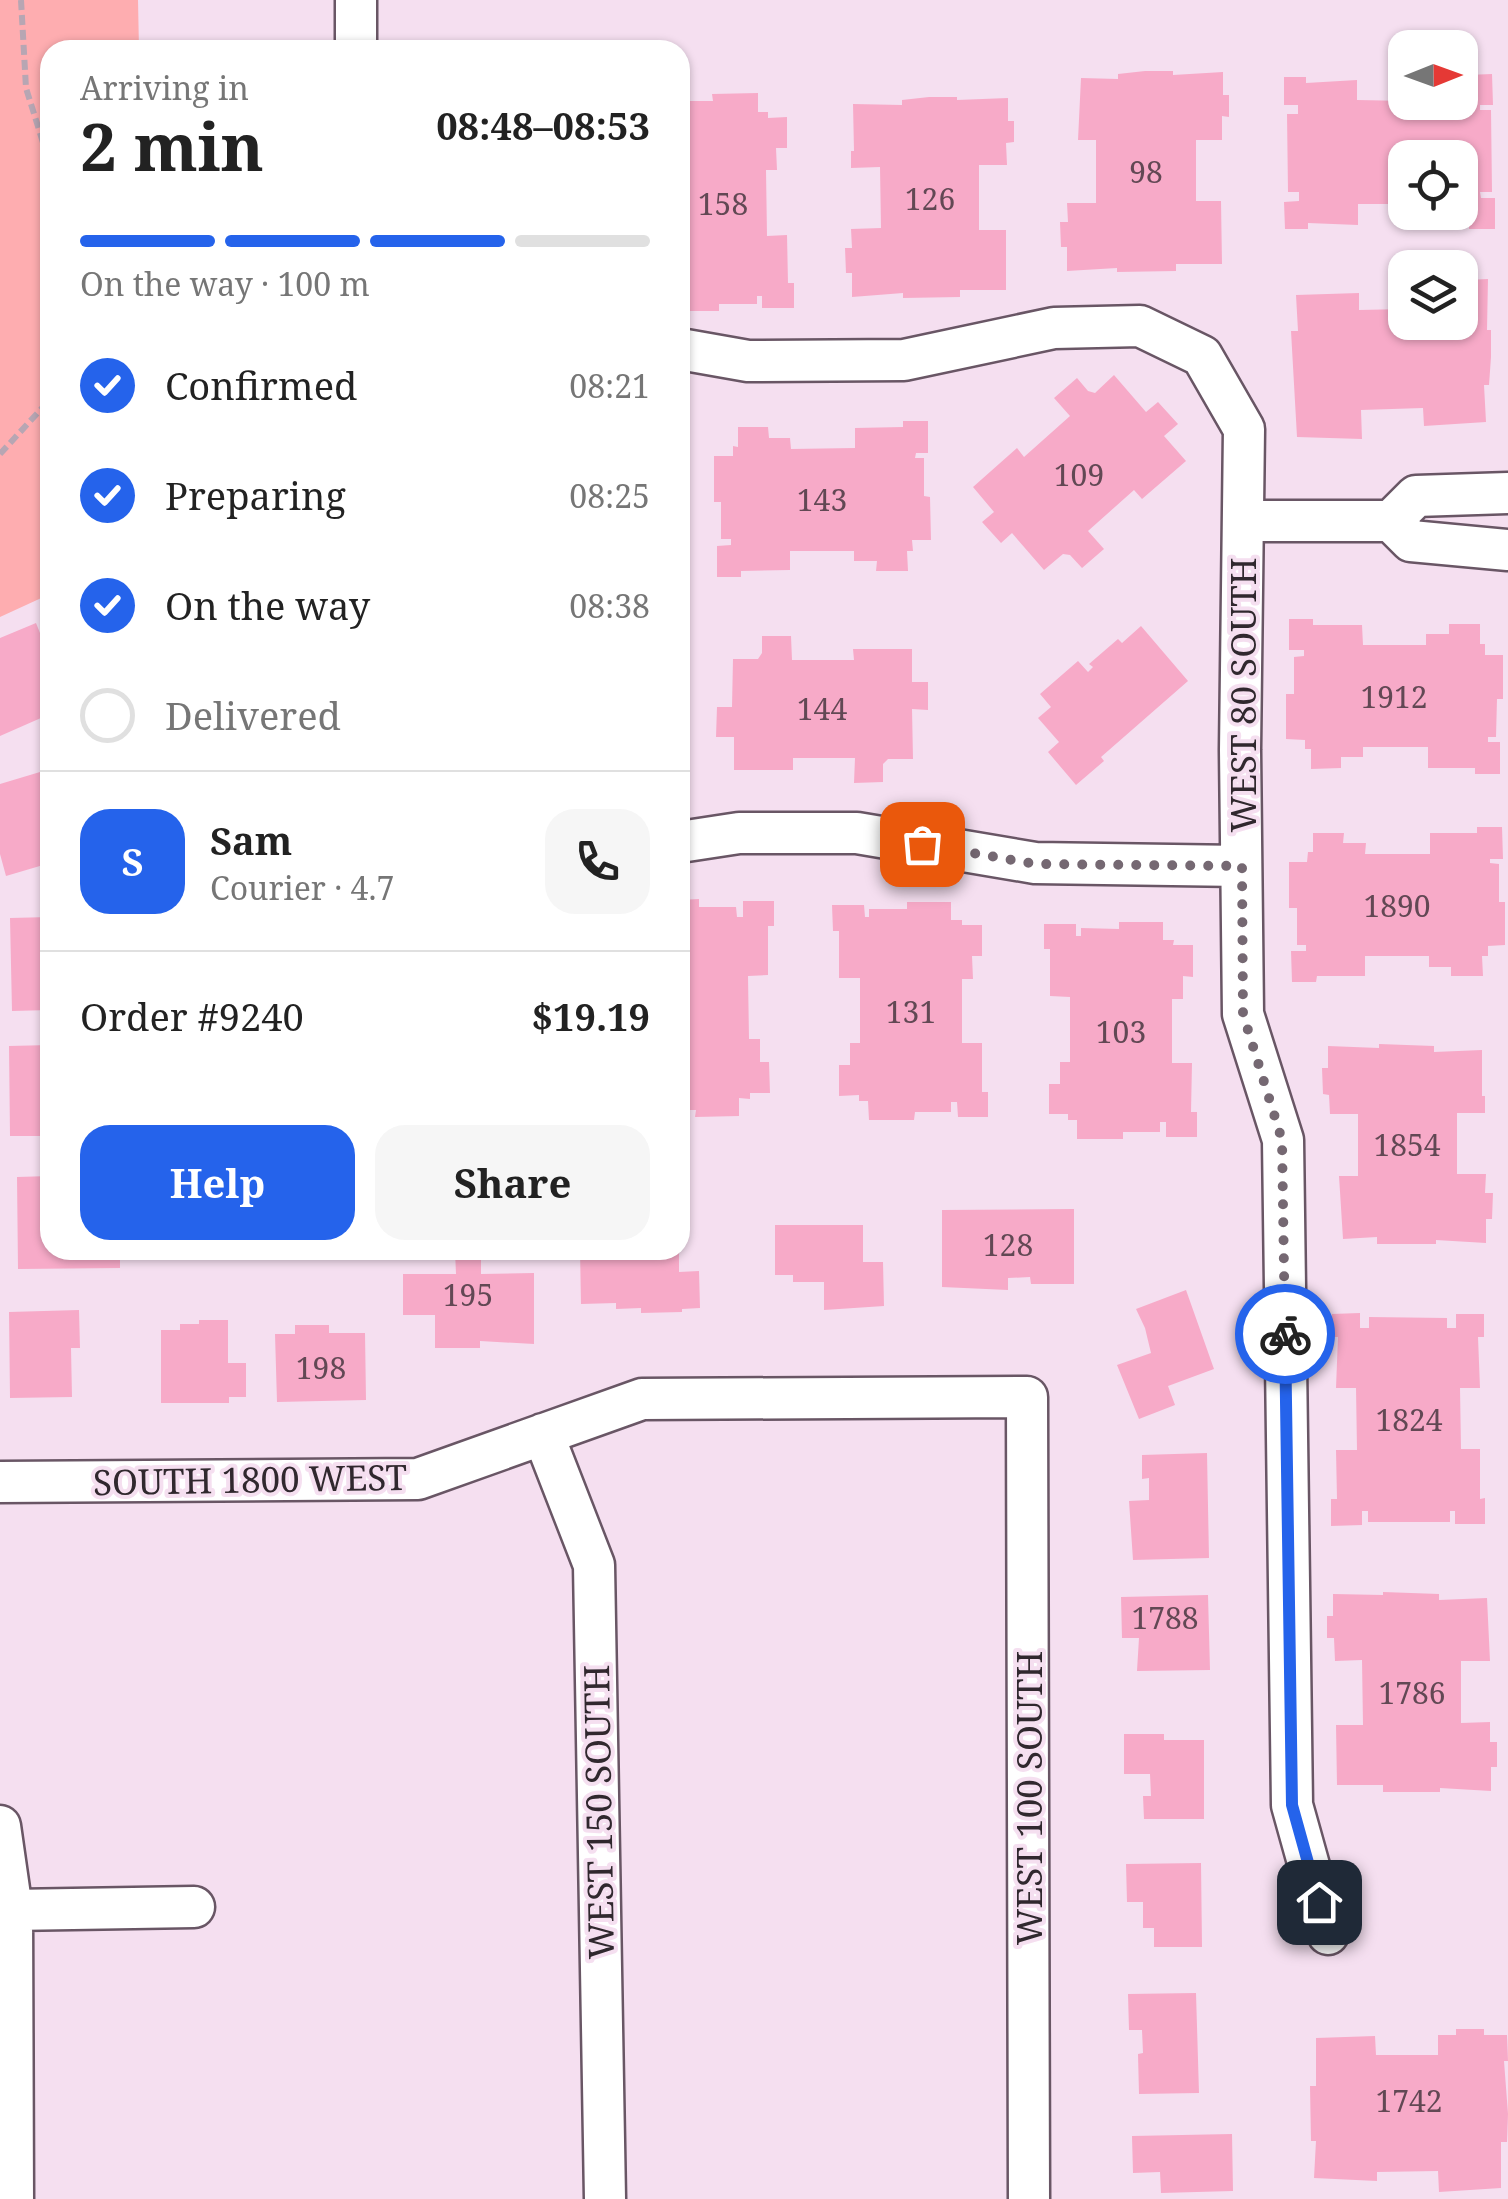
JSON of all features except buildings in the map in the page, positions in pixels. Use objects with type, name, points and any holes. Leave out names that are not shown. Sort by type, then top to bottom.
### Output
[{"type":"street","points":[[356,0],[356,40]]},
{"type":"street","name":"WEST 80 SOUTH","points":[[690,351],[748,361],[904,360],[1054,328],[1140,326],[1202,356],[1244,429],[1243,1014],[1282,1140],[1292,1805],[1328,1934]]},
{"type":"street","points":[[1243,521],[1391,521],[1416,496],[1508,493]]},
{"type":"street","points":[[1391,521],[1411,541],[1508,550]]},
{"type":"street","points":[[690,840],[739,832],[857,833],[1035,864],[1242,866]]},
{"type":"street","name":"SOUTH 1800 WEST","points":[[0,1482],[418,1479],[642,1400],[1027,1398]]},
{"type":"street","name":"WEST 100 SOUTH","points":[[1027,1398],[1029,2199]]},
{"type":"street","name":"WEST 150 SOUTH","points":[[543,1434],[594,1565],[605,2199]]},
{"type":"street","points":[[0,1826],[12,1910],[13,2199]]},
{"type":"street","points":[[12,1910],[194,1907]]},
{"type":"path","points":[[21,0],[26,88],[40,133]]},
{"type":"path","points":[[0,454],[40,410]]},
{"type":"shaded area","points":[[0,0],[138,0],[139,40],[40,40],[40,599],[0,617]]},
{"type":"way so far","points":[[922,844],[1035,864],[1242,866],[1243,1014],[1282,1140],[1285,1334]]},
{"type":"route","points":[[1285,1334],[1292,1805],[1319,1902]]}]
